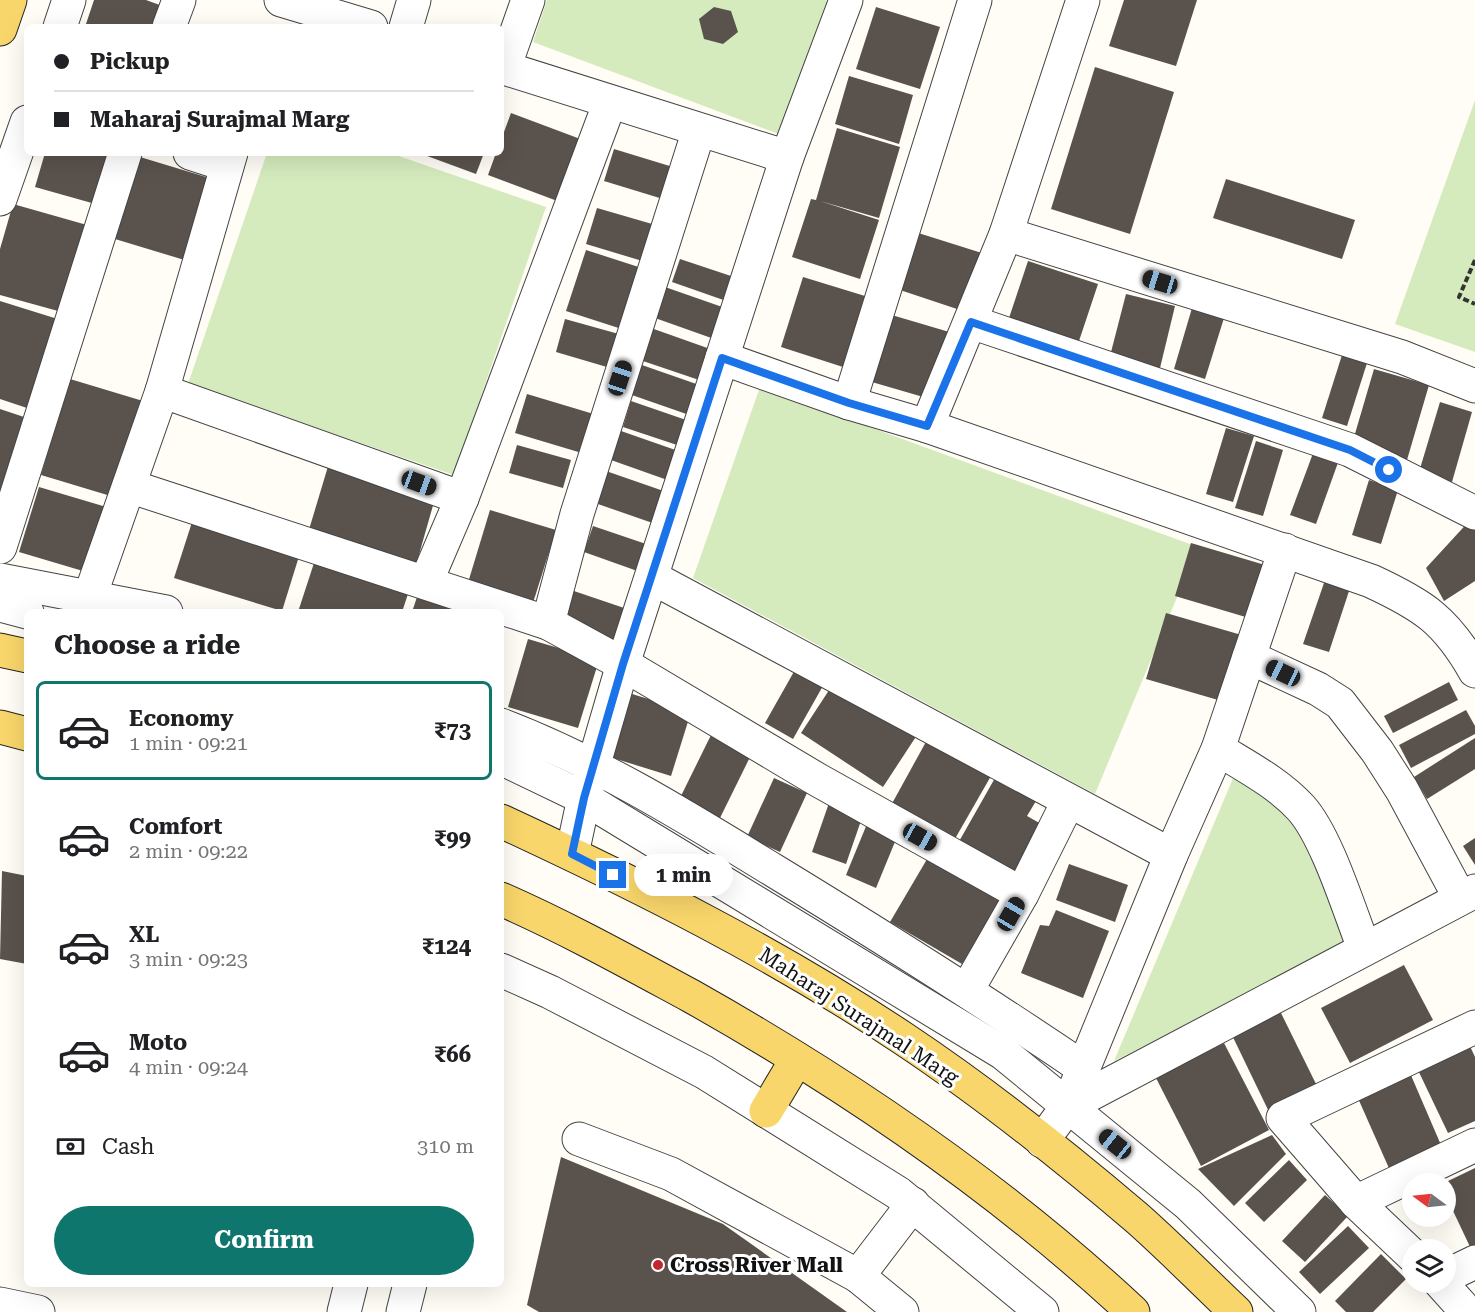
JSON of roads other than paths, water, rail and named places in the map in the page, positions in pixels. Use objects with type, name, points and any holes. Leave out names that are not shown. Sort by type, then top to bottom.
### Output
[{"type":"main road","points":[[0,29],[9,0]]},
{"type":"main road","points":[[0,650],[24,655]]},
{"type":"main road","points":[[0,727],[24,733]]},
{"type":"main road","name":"Maharaj Surajmal Marg","points":[[504,822],[572,854],[759,950],[904,1039],[1042,1141],[1138,1219],[1236,1312]]},
{"type":"main road","points":[[504,900],[573,931],[754,1032],[925,1141],[1088,1269],[1133,1312]]},
{"type":"main road","points":[[766,1111],[797,1059]]},
{"type":"street","points":[[61,24],[69,0]]},
{"type":"street","points":[[170,24],[179,0]]},
{"type":"street","points":[[272,24],[280,0],[361,24]]},
{"type":"street","points":[[407,24],[414,0]]},
{"type":"street","points":[[504,65],[528,0]]},
{"type":"street","points":[[572,854],[584,798],[623,664],[653,578],[787,156],[846,0]]},
{"type":"street","points":[[849,403],[975,0]]},
{"type":"street","points":[[927,426],[1006,234],[1083,0]]},
{"type":"street","points":[[504,68],[787,156]]},
{"type":"street","points":[[426,582],[462,498],[610,102]]},
{"type":"street","points":[[548,623],[577,514],[699,130]]},
{"type":"street","points":[[0,199],[24,131]]},
{"type":"street","points":[[0,547],[124,156]]},
{"type":"street","points":[[90,596],[162,391],[229,159],[210,156]]},
{"type":"street","points":[[1006,234],[1402,357],[1475,386]]},
{"type":"street","points":[[971,322],[1350,450],[1475,513]]},
{"type":"street","points":[[722,358],[849,403],[927,426],[1285,549],[1371,581],[1414,601],[1439,621],[1459,643],[1475,671]]},
{"type":"street","points":[[162,391],[462,498]]},
{"type":"street","points":[[129,486],[548,623],[623,664],[818,780],[1022,894]]},
{"type":"street","points":[[1042,1141],[1068,1106],[1171,855],[1218,749],[1285,549]]},
{"type":"street","points":[[653,578],[1068,802],[1171,855]]},
{"type":"street","points":[[0,580],[152,609]]},
{"type":"street","points":[[0,605],[24,611]]},
{"type":"street","points":[[1068,1106],[1467,894],[1377,751],[1340,703],[1318,689],[1249,657]]},
{"type":"street","points":[[504,726],[554,745],[650,795],[967,990],[1083,1068]]},
{"type":"street","points":[[1218,749],[1277,786],[1301,808],[1316,827],[1364,948]]},
{"type":"street","points":[[504,759],[584,798],[1003,1053],[1188,1204],[1299,1312]]},
{"type":"street","points":[[967,990],[1022,894],[1068,802]]},
{"type":"street","points":[[504,971],[550,992],[704,1072],[913,1204],[1042,1312]]},
{"type":"street","points":[[1402,1246],[1356,1202],[1283,1118],[1475,1027]]},
{"type":"street","points":[[579,1139],[671,1174],[858,1276],[902,1312]]},
{"type":"street","points":[[1356,1202],[1475,1144]]},
{"type":"street","points":[[858,1276],[913,1204]]},
{"type":"street","points":[[1456,1271],[1475,1262]]},
{"type":"street","points":[[344,1312],[350,1287]]},
{"type":"street","points":[[403,1312],[409,1287]]},
{"type":"street","points":[[1450,1293],[1467,1312]]},
{"type":"street","points":[[0,1304],[38,1312]]},
{"type":"place","name":"Cross River Mall","points":[[658,1265]]}]
